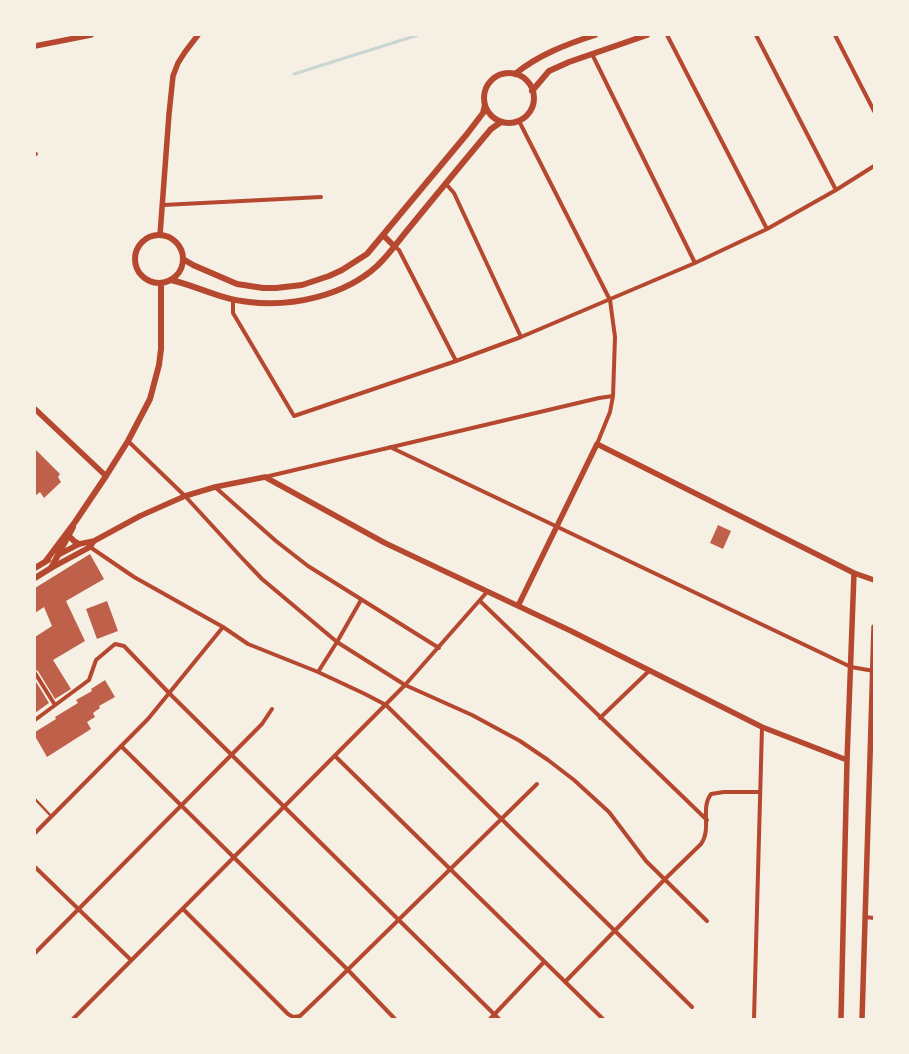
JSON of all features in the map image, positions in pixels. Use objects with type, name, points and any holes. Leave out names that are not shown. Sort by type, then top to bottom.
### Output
[{"type":"main road","points":[[515,74],[528,64],[577,41],[595,35]]},
{"type":"main road","points":[[532,90],[549,71],[569,62],[647,35]]},
{"type":"main road","points":[[504,74],[515,74],[526,80],[532,90],[533,102],[531,108],[524,118],[513,123],[501,122],[491,116],[485,105],[484,94],[489,83],[498,76],[504,74]]},
{"type":"main road","points":[[183,259],[193,265],[237,284],[263,288],[289,287],[316,281],[342,270],[367,254],[467,134],[482,113],[485,105]]},
{"type":"main road","points":[[171,280],[233,300],[277,304],[291,303],[336,291],[364,276],[377,266],[491,129],[501,122]]},
{"type":"main road","points":[[154,235],[160,235],[166,236],[176,242],[180,247],[183,259],[181,269],[175,277],[161,284],[144,278],[136,269],[134,257],[143,240],[154,235]]},
{"type":"main road","points":[[383,235],[394,246]]},
{"type":"main road","points":[[45,562],[75,522],[128,442],[150,399],[159,365],[161,349],[161,284]]},
{"type":"main road","points":[[35,578],[51,568],[70,536],[75,522]]},
{"type":"main road","points":[[70,536],[79,544]]},
{"type":"main road","points":[[35,568],[58,555]]},
{"type":"street","points":[[35,46],[91,35]]},
{"type":"street","points":[[160,235],[173,76],[185,52],[198,35]]},
{"type":"street","points":[[667,35],[767,230]]},
{"type":"street","points":[[756,35],[836,190]]},
{"type":"street","points":[[835,35],[874,111]]},
{"type":"street","points":[[592,54],[695,263]]},
{"type":"street","points":[[518,606],[558,527],[597,444],[610,412],[613,396],[615,337],[610,300],[519,121]]},
{"type":"street","points":[[233,300],[233,313],[294,416],[456,361],[521,337],[610,300],[767,230],[874,166]]},
{"type":"street","points":[[446,184],[454,193],[521,337]]},
{"type":"street","points":[[163,205],[321,197]]},
{"type":"street","points":[[394,246],[399,250],[456,361]]},
{"type":"street","points":[[58,555],[79,544],[94,541],[140,516],[185,496],[215,487],[613,396]]},
{"type":"street","points":[[35,409],[106,476]]},
{"type":"street","points":[[128,442],[185,496],[262,579],[337,642],[405,685],[498,728],[548,760],[574,780],[609,812],[638,852],[706,921]]},
{"type":"street","points":[[597,444],[854,573],[874,580]]},
{"type":"street","points":[[390,447],[851,667],[873,671]]},
{"type":"street","points":[[264,477],[385,543],[650,670],[762,727],[847,760]]},
{"type":"street","points":[[215,487],[292,554],[308,566],[439,648]]},
{"type":"street","points":[[51,568],[90,547],[94,541]]},
{"type":"street","points":[[90,547],[134,577],[223,627],[248,644],[318,672],[386,705],[692,1007]]},
{"type":"street","points":[[841,1019],[847,760],[854,573]]},
{"type":"street","points":[[73,1019],[386,705],[439,648],[487,592]]},
{"type":"street","points":[[318,672],[361,600]]},
{"type":"street","points":[[480,600],[600,718],[707,820]]},
{"type":"street","points":[[35,833],[148,719],[223,627]]},
{"type":"street","points":[[862,1019],[874,627]]},
{"type":"street","points":[[35,720],[88,680],[96,660],[115,644],[124,646],[169,693],[499,1019]]},
{"type":"street","points":[[600,718],[650,670]]},
{"type":"street","points":[[35,674],[55,705]]},
{"type":"street","points":[[35,953],[232,755],[262,724],[272,709]]},
{"type":"street","points":[[754,1019],[762,727]]},
{"type":"street","points":[[122,746],[348,970],[395,1019]]},
{"type":"street","points":[[335,756],[603,1019]]},
{"type":"street","points":[[183,909],[288,1014],[293,1017],[300,1016],[537,784]]},
{"type":"street","points":[[565,982],[704,840],[708,798],[711,794],[724,792],[760,792]]},
{"type":"street","points":[[35,867],[78,910],[132,960]]},
{"type":"street","points":[[865,917],[874,918]]},
{"type":"street","points":[[490,1019],[544,962]]},
{"type":"lane","points":[[35,800],[52,816]]},
{"type":"building","points":[[35,449],[60,474],[58,477],[61,482],[44,498],[40,492],[35,496]]},
{"type":"building","points":[[718,525],[731,531],[723,549],[710,543]]},
{"type":"building","points":[[90,554],[104,579],[66,601],[85,641],[53,660],[71,689],[55,699],[38,671],[35,670],[35,637],[52,626],[44,607],[35,613],[35,588]]},
{"type":"building","points":[[107,601],[118,631],[97,639],[86,609]]},
{"type":"building","points":[[35,680],[49,703],[35,713]]},
{"type":"building","points":[[105,680],[115,697],[99,706],[100,708],[93,713],[95,717],[87,722],[91,729],[47,757],[35,736],[35,732],[56,719],[55,717],[78,703],[76,700],[92,691],[91,689]]},
{"type":"waterway","points":[[294,74],[418,35]]}]
